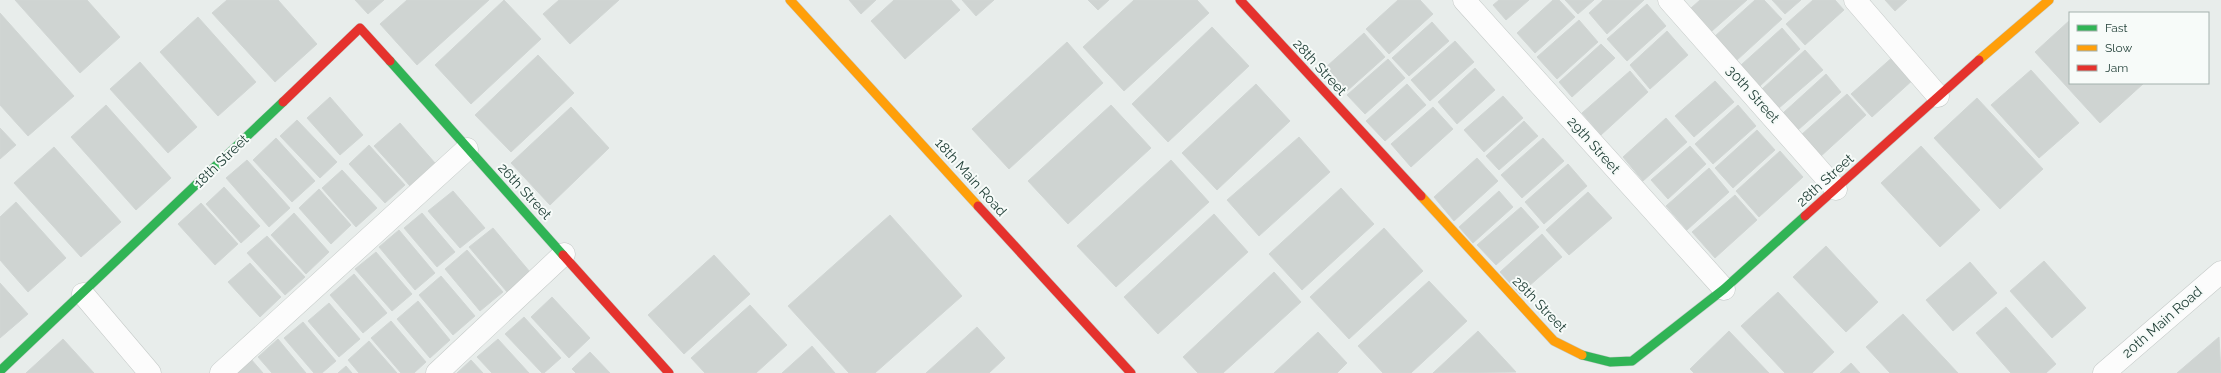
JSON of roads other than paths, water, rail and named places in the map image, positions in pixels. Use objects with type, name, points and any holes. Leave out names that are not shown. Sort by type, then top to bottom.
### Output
[{"type":"street","name":"18th Main Road","points":[[790,0],[1131,373]]},
{"type":"street","name":"28th Street","points":[[1240,0],[1554,341],[1584,356],[1612,364],[1632,361],[1724,289],[1938,96],[2049,0]]},
{"type":"street","name":"29th Street","points":[[1464,0],[1724,289]]},
{"type":"street","name":"30th Street","points":[[1669,0],[1836,189]]},
{"type":"street","points":[[1855,0],[1938,96]]},
{"type":"street","name":"26th Street","points":[[360,28],[467,149],[564,254],[668,373]]},
{"type":"street","name":"18th Street","points":[[0,371],[83,294],[360,28]]},
{"type":"street","points":[[221,373],[467,149]]},
{"type":"street","points":[[437,373],[564,254]]},
{"type":"street","name":"20th Main Road","points":[[2104,373],[2221,272]]},
{"type":"street","points":[[83,294],[150,373]]}]
